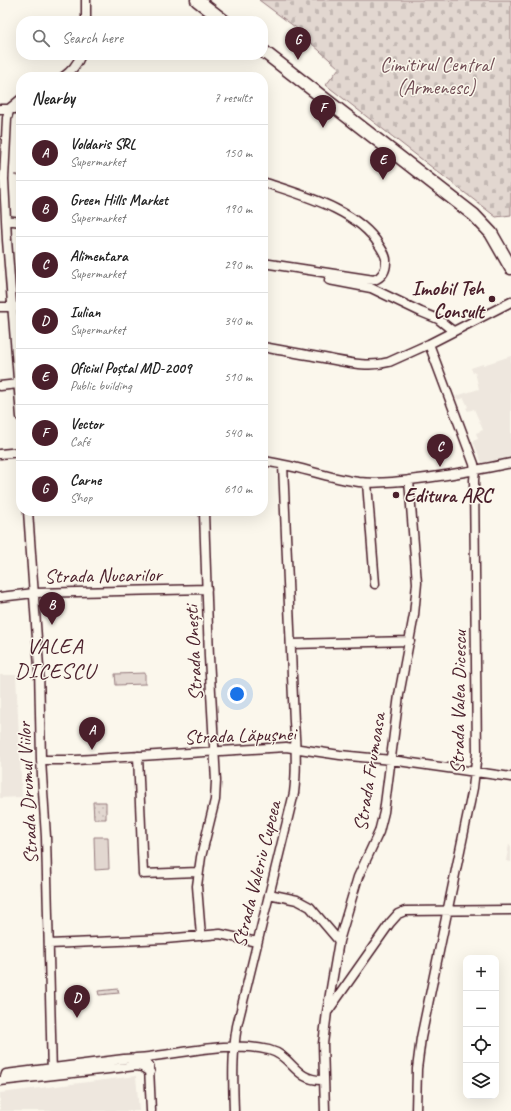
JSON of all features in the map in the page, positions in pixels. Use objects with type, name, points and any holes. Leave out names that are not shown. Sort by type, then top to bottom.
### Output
[{"type":"main road","points":[[197,0],[218,16]]},
{"type":"main road","points":[[268,55],[474,215],[491,233],[511,268]]},
{"type":"street","points":[[86,0],[86,16]]},
{"type":"street","points":[[70,72],[79,60]]},
{"type":"street","points":[[16,104],[10,108],[7,118],[2,179],[6,220],[4,240],[16,302]]},
{"type":"street","points":[[0,109],[16,109]]},
{"type":"street","points":[[268,184],[340,211],[360,225],[377,241],[387,260],[386,268],[382,275],[374,280],[268,264]]},
{"type":"street","points":[[6,220],[16,221]]},
{"type":"street","points":[[329,280],[371,288],[438,319],[453,331]]},
{"type":"street","points":[[268,348],[370,365],[389,362],[429,344],[511,302]]},
{"type":"street","points":[[0,307],[16,307]]},
{"type":"street","name":"Strada Valea Dicescu","points":[[416,1111],[417,1069],[421,1038],[476,772],[477,736],[475,471],[474,464],[429,344]]},
{"type":"street","points":[[0,386],[16,384]]},
{"type":"street","points":[[0,454],[16,452]]},
{"type":"street","points":[[268,462],[343,479],[367,482],[408,480],[475,471],[511,463]]},
{"type":"street","name":"Strada Valeriu Cupcea","points":[[234,1111],[233,1046],[294,793],[296,776],[297,748],[294,722],[290,644],[283,465]]},
{"type":"street","name":"Strada Frumoasa","points":[[325,1111],[323,1044],[339,941],[358,877],[379,832],[384,812],[399,695],[414,615],[417,583],[408,480]]},
{"type":"street","points":[[367,482],[374,584]]},
{"type":"street","name":"Strada Drumul Viilor","points":[[28,516],[39,667],[41,760],[46,837],[52,1071]]},
{"type":"street","name":"Strada Onești","points":[[201,936],[197,886],[198,872],[215,800],[215,751],[204,516]]},
{"type":"street","name":"Strada Nucarilor","points":[[0,597],[34,593],[207,589]]},
{"type":"street","points":[[290,644],[410,641]]},
{"type":"street","name":"Strada Lăpușnei","points":[[41,760],[286,747],[511,777]]},
{"type":"street","points":[[138,756],[143,874],[198,872]]},
{"type":"street","points":[[269,894],[297,900],[310,906],[339,941]]},
{"type":"street","points":[[327,1012],[394,918],[405,911],[511,910]]},
{"type":"street","points":[[49,944],[220,934],[257,942]]},
{"type":"street","points":[[52,1071],[136,1058],[156,1057],[233,1046],[260,1048],[279,1053],[301,1074],[314,1080],[323,1080]]},
{"type":"street","points":[[151,1111],[149,1069],[150,1062],[156,1057]]},
{"type":"street","points":[[136,1058],[145,1062],[149,1069]]},
{"type":"street","points":[[2,1080],[6,1074],[136,1066],[142,1066],[149,1069]]},
{"type":"shaded area","points":[[511,356],[511,457],[482,463],[473,441],[478,439],[476,433],[483,430],[474,409],[468,411],[464,398],[458,400],[456,396],[479,389],[475,372],[473,373],[471,368]]},
{"type":"shaded area","points":[[0,675],[16,675],[22,797],[0,798]]},
{"type":"shaded area","points":[[509,845],[511,846],[511,862],[506,861]]},
{"type":"shaded area","points":[[136,1076],[139,1111],[0,1111],[0,1093]]},
{"type":"green space","name":"Cimitirul Central (Armenesc)","points":[[259,0],[511,0],[511,215],[496,217],[326,85],[339,68],[302,35],[303,33]]},
{"type":"green space","points":[[145,673],[145,684],[116,685],[115,674]]},
{"type":"green space","points":[[93,802],[106,802],[106,819],[94,819]]},
{"type":"green space","points":[[94,837],[108,837],[109,869],[95,870]]},
{"type":"green space","points":[[118,989],[119,993],[99,995],[98,991]]},
{"type":"place","name":"Carne","points":[[298,60]]},
{"type":"place","name":"Vector","points":[[323,128]]},
{"type":"place","name":"Oficiul Poștal MD-2009","points":[[383,180]]},
{"type":"place","name":"Imobil Teh Consult","points":[[492,299]]},
{"type":"place","name":"Alimentara","points":[[440,467]]},
{"type":"place","name":"Editura ARC","points":[[396,495]]},
{"type":"place","name":"Green Hills Market","points":[[52,625]]},
{"type":"place","name":"Voldaris SRL","points":[[92,750]]},
{"type":"place","name":"Iulian","points":[[77,1018]]},
{"type":"district","name":"VALEA DICESCU","points":[[55,658]]}]
